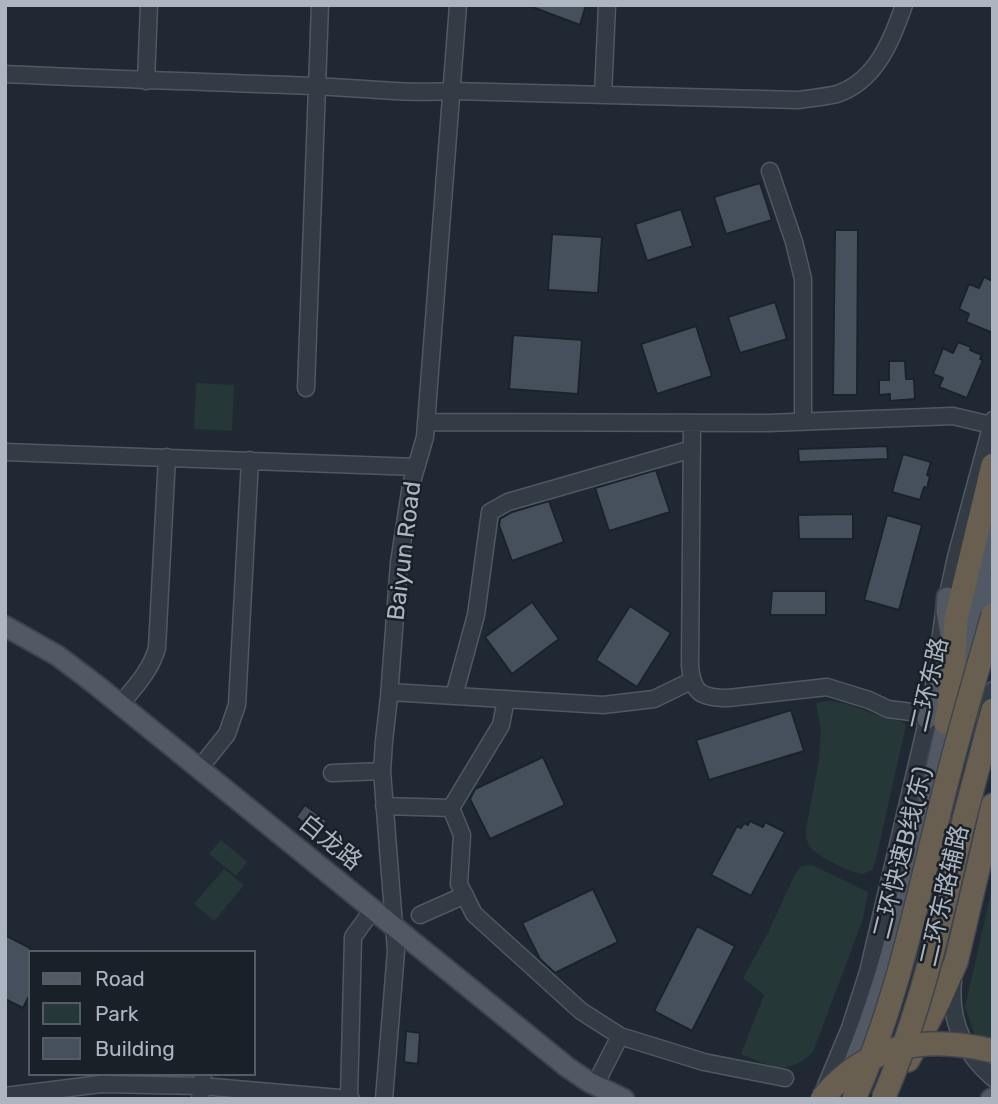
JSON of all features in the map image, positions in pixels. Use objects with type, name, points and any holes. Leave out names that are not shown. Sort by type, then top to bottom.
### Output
[{"type":"highway","points":[[944,723],[951,695],[959,601],[993,465]]},
{"type":"highway","name":"二环快速B线(东)","points":[[853,1099],[881,1031],[901,972],[983,610]]},
{"type":"highway","points":[[884,1099],[926,980],[993,710]]},
{"type":"highway","points":[[884,1099],[925,1030],[954,966],[993,805]]},
{"type":"highway","points":[[821,1099],[848,1072],[895,1048],[950,1042],[993,1051]]},
{"type":"main road","name":"二环东路","points":[[837,1099],[869,1026],[888,966],[944,723],[983,610],[993,522]]},
{"type":"main road","name":"二环东路","points":[[853,1099],[882,1031],[902,970],[944,723],[993,584]]},
{"type":"main road","points":[[947,597],[947,619],[953,652]]},
{"type":"main road","points":[[953,652],[983,610]]},
{"type":"main road","name":"白龙路","points":[[5,626],[58,656],[199,769],[395,935],[596,1092],[624,1099]]},
{"type":"main road","name":"白龙路","points":[[5,639],[51,666],[88,694],[366,919],[395,935]]},
{"type":"street","points":[[146,81],[149,5]]},
{"type":"street","points":[[306,388],[320,5]]},
{"type":"street","name":"Baiyun Road","points":[[384,1099],[395,935],[382,771],[399,563],[411,485],[425,437],[458,5]]},
{"type":"street","points":[[603,95],[607,5]]},
{"type":"street","points":[[5,74],[315,86],[422,93],[799,100],[838,93],[862,78],[880,61],[893,36],[904,5]]},
{"type":"street","points":[[770,170],[794,242],[803,279],[803,422]]},
{"type":"street","points":[[426,422],[803,422],[953,416],[992,423],[967,509],[947,597],[944,723],[850,1028],[821,1099]]},
{"type":"street","points":[[692,423],[691,681],[699,693],[713,698],[827,687],[888,709],[911,712],[944,723]]},
{"type":"street","points":[[454,696],[475,615],[491,512],[508,502],[692,449]]},
{"type":"street","points":[[5,452],[416,467]]},
{"type":"street","points":[[120,705],[148,670],[157,648],[167,457]]},
{"type":"street","points":[[199,769],[227,734],[237,705],[250,460]]},
{"type":"street","points":[[390,692],[603,705],[654,699],[691,681]]},
{"type":"street","name":"二环东路辅路","points":[[884,1099],[923,988],[993,690]]},
{"type":"street","points":[[451,808],[501,725],[506,699]]},
{"type":"street","points":[[332,772],[382,771]]},
{"type":"street","points":[[384,806],[451,808]]},
{"type":"street","points":[[451,808],[462,835],[459,884],[474,914],[581,1012],[620,1036],[704,1062],[785,1078]]},
{"type":"street","points":[[958,840],[951,1000],[956,1025],[970,1051],[993,1078]]},
{"type":"street","points":[[420,915],[465,895]]},
{"type":"street","points":[[5,1096],[41,1092],[65,1081],[101,1086],[201,1086],[345,1098],[353,937],[366,919]]},
{"type":"street","points":[[596,1092],[620,1036]]},
{"type":"green space","points":[[196,383],[234,385],[232,431],[194,429]]},
{"type":"green space","points":[[830,701],[850,705],[906,725],[876,859],[872,870],[863,874],[822,857],[812,849],[807,839],[806,828],[819,760],[821,731],[816,703]]},
{"type":"green space","points":[[221,840],[247,862],[236,876],[209,854]]},
{"type":"green space","points":[[812,865],[868,892],[863,919],[813,1052],[794,1065],[778,1067],[741,1054],[764,995],[743,978],[768,933],[794,876],[801,866]]},
{"type":"green space","points":[[224,869],[244,885],[214,921],[194,904]]},
{"type":"green space","points":[[993,884],[993,1050],[979,1047],[965,1007]]},
{"type":"building","points":[[527,5],[586,5],[580,25]]},
{"type":"building","points":[[760,183],[772,220],[726,234],[714,197]]},
{"type":"building","points":[[681,209],[693,246],[647,261],[635,224]]},
{"type":"building","points":[[835,230],[858,230],[857,395],[833,395]]},
{"type":"building","points":[[552,234],[602,237],[598,293],[548,290]]},
{"type":"building","points":[[984,277],[993,281],[993,333],[966,322],[969,314],[959,309],[969,284],[979,288]]},
{"type":"building","points":[[775,302],[787,339],[740,353],[728,317]]},
{"type":"building","points":[[696,326],[712,376],[657,394],[641,344]]},
{"type":"building","points":[[513,335],[582,340],[578,394],[509,389]]},
{"type":"building","points":[[958,342],[971,347],[970,350],[982,355],[980,359],[983,360],[967,398],[939,387],[943,378],[933,374],[943,348],[953,353]]},
{"type":"building","points":[[889,361],[905,361],[906,379],[914,379],[915,399],[890,401],[890,394],[879,395],[879,380],[889,380]]},
{"type":"building","points":[[887,446],[888,459],[799,462],[798,449]]},
{"type":"building","points":[[903,454],[931,462],[927,488],[924,487],[920,500],[892,492]]},
{"type":"building","points":[[656,470],[670,512],[609,531],[595,488]]},
{"type":"building","points":[[549,501],[564,542],[512,561],[499,525],[500,519],[512,512]]},
{"type":"building","points":[[853,514],[853,539],[799,539],[798,515]]},
{"type":"building","points":[[887,515],[922,525],[899,610],[864,600]]},
{"type":"building","points":[[772,591],[826,591],[826,615],[770,615]]},
{"type":"building","points":[[532,602],[559,639],[512,674],[485,637]]},
{"type":"building","points":[[630,606],[671,633],[637,687],[596,660]]},
{"type":"building","points":[[791,710],[804,751],[709,780],[696,740]]},
{"type":"building","points":[[543,757],[565,805],[490,839],[470,799],[475,789]]},
{"type":"building","points":[[305,805],[327,821],[318,834],[296,817]]},
{"type":"building","points":[[750,821],[763,827],[765,822],[785,832],[751,896],[711,875],[737,826],[741,828],[744,823],[748,825]]},
{"type":"building","points":[[593,889],[618,942],[555,973],[540,959],[522,923]]},
{"type":"building","points":[[697,926],[735,946],[692,1031],[654,1011]]},
{"type":"building","points":[[5,935],[30,950],[28,998],[23,1008],[5,999]]},
{"type":"building","points":[[406,1031],[420,1033],[418,1064],[404,1062]]}]
